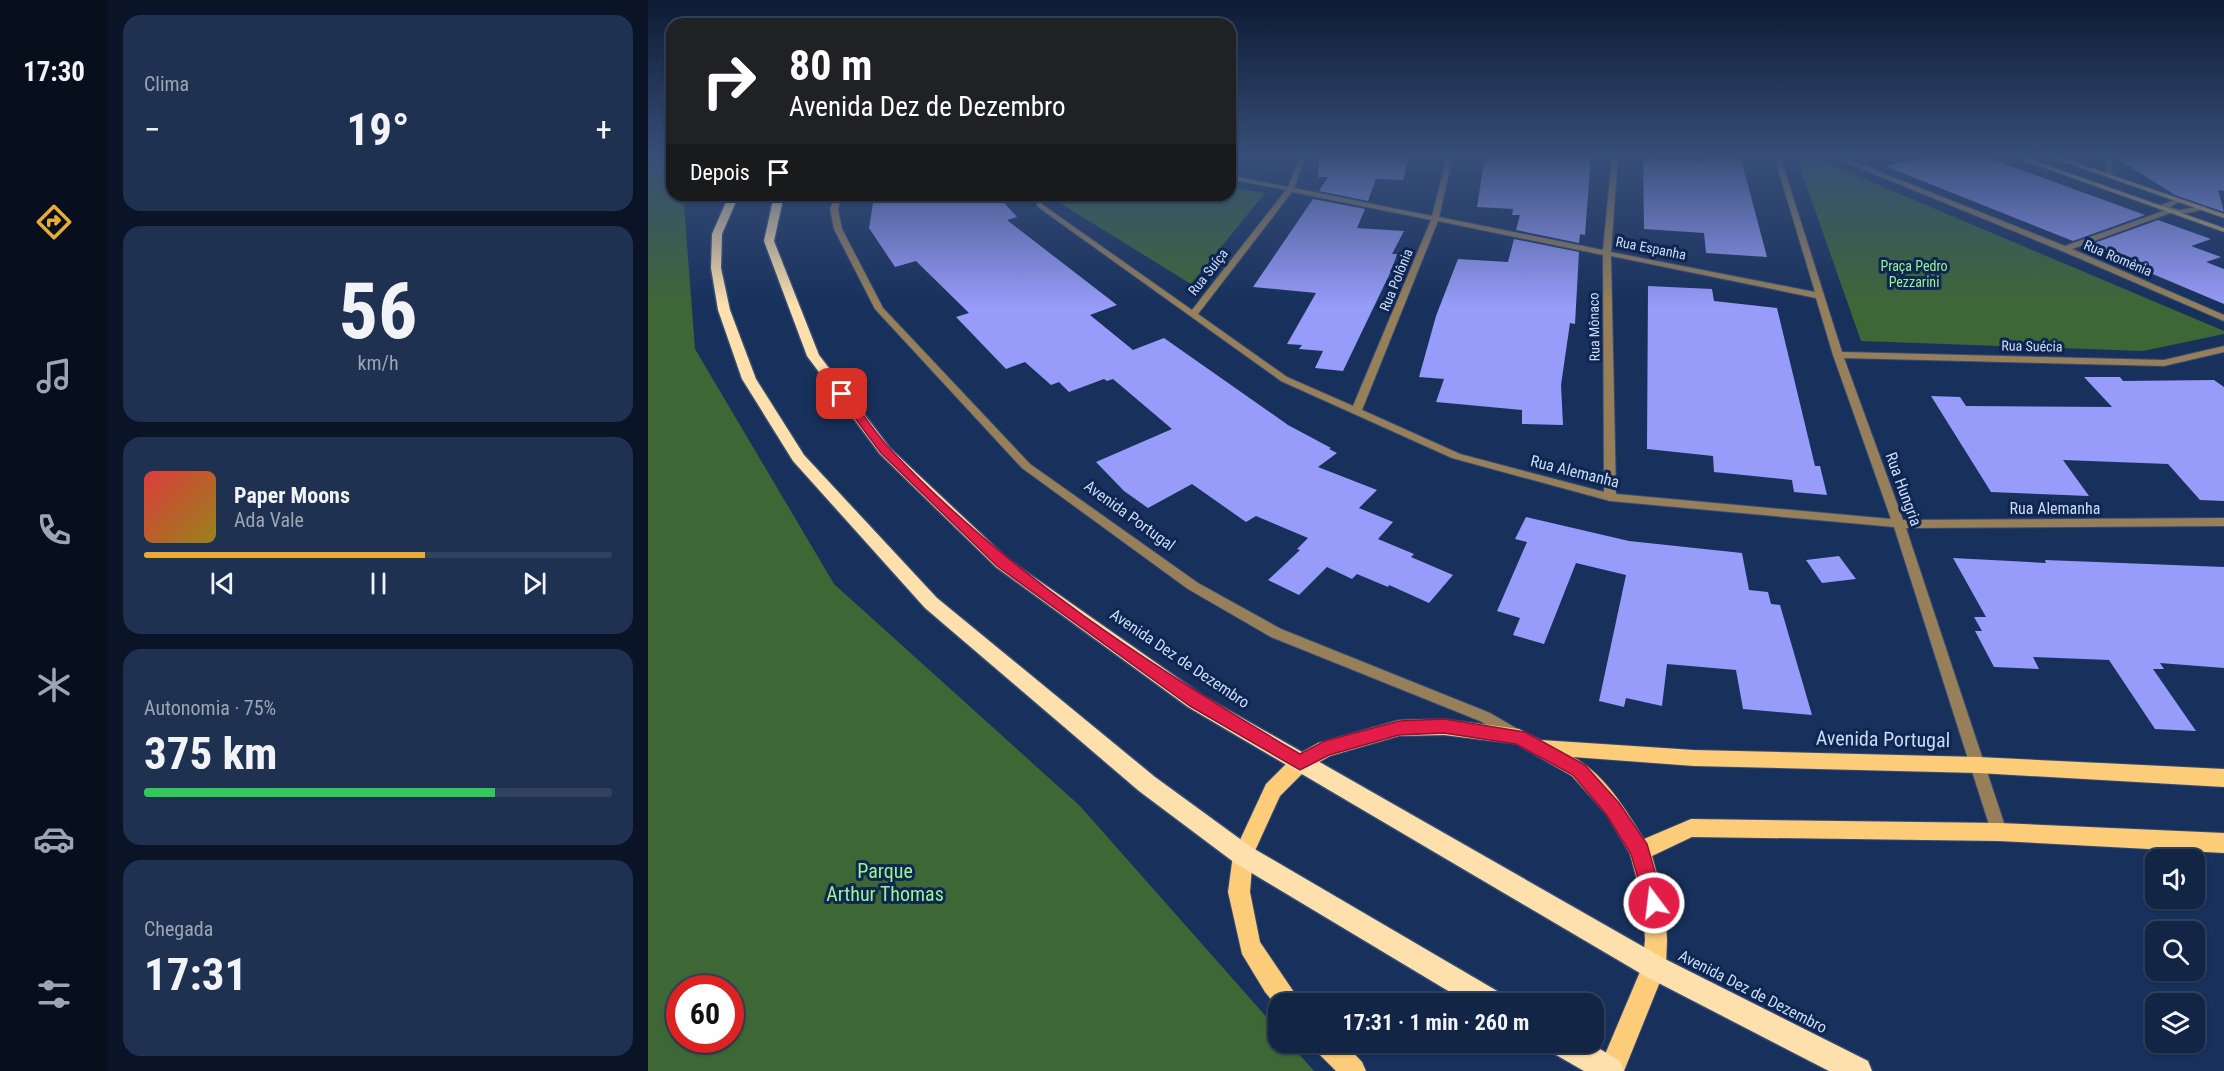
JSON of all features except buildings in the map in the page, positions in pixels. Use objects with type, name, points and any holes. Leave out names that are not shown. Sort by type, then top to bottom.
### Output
[{"type":"highway","points":[[729,206],[717,234],[716,268],[724,310],[750,379],[798,458],[931,603],[1147,784],[1243,855],[1476,993]]},
{"type":"highway","name":"Avenida Dez de Dezembro","points":[[777,206],[769,241],[813,356],[885,451],[1002,563],[1195,701],[1654,967],[1858,1071]]},
{"type":"highway","points":[[1580,1053],[1611,1071]]},
{"type":"main road","points":[[2156,206],[2224,230]]},
{"type":"main road","points":[[2195,206],[2224,216]]},
{"type":"main road","points":[[1281,993],[1250,946],[1239,892],[1243,855],[1273,790],[1300,763],[1325,749],[1399,728],[1444,726],[1519,737],[1541,747],[1579,770],[1613,808],[1640,850],[1654,903],[1656,940],[1654,967],[1611,1071]]},
{"type":"main road","name":"Avenida Portugal","points":[[1541,747],[1694,758],[1978,765],[2224,778]]},
{"type":"main road","points":[[1640,850],[1691,828],[1999,832],[2224,843]]},
{"type":"main road","points":[[1336,1053],[1353,1071]]},
{"type":"street","name":"Avenida Portugal","points":[[835,206],[838,229],[879,309],[1026,466],[1193,586],[1276,633],[1485,717],[1519,737]]},
{"type":"street","name":"Rua Alemanha","points":[[1040,206],[1284,379],[1456,456],[1610,497],[1899,524],[2224,522]]},
{"type":"street","name":"Rua Suíça","points":[[1192,315],[1277,206]]},
{"type":"street","name":"Rua Espanha","points":[[1370,206],[1820,296]]},
{"type":"street","name":"Rua Polônia","points":[[1356,412],[1435,219],[1438,206]]},
{"type":"street","name":"Rua Mônaco","points":[[1610,497],[1607,253],[1611,206]]},
{"type":"street","name":"Rua Hungria","points":[[1792,206],[1838,355],[1899,524],[1999,832]]},
{"type":"street","name":"Rua Romênia","points":[[1958,206],[2065,249],[2224,318]]},
{"type":"street","points":[[2164,206],[2170,211]]},
{"type":"street","points":[[2065,249],[2170,211],[2184,212],[2201,208]]},
{"type":"street","name":"Rua Suécia","points":[[1838,355],[2164,363],[2224,349]]},
{"type":"green space","name":"Parque Arthur Thomas","points":[[648,206],[684,206],[695,349],[834,584],[1080,806],[1268,1019],[1268,1053],[1298,1053],[1314,1071],[648,1071]]},
{"type":"green space","points":[[1065,206],[1254,206],[1191,284]]},
{"type":"green space","name":"Praça Pedro Pezzarini","points":[[1814,206],[1928,206],[2224,331],[2224,334],[2143,351],[1861,341]]},
{"type":"route","points":[[842,394],[885,451],[1002,563],[1195,701],[1300,763],[1325,749],[1399,728],[1444,726],[1519,737],[1541,747],[1579,770],[1613,808],[1640,850],[1654,903]]}]
